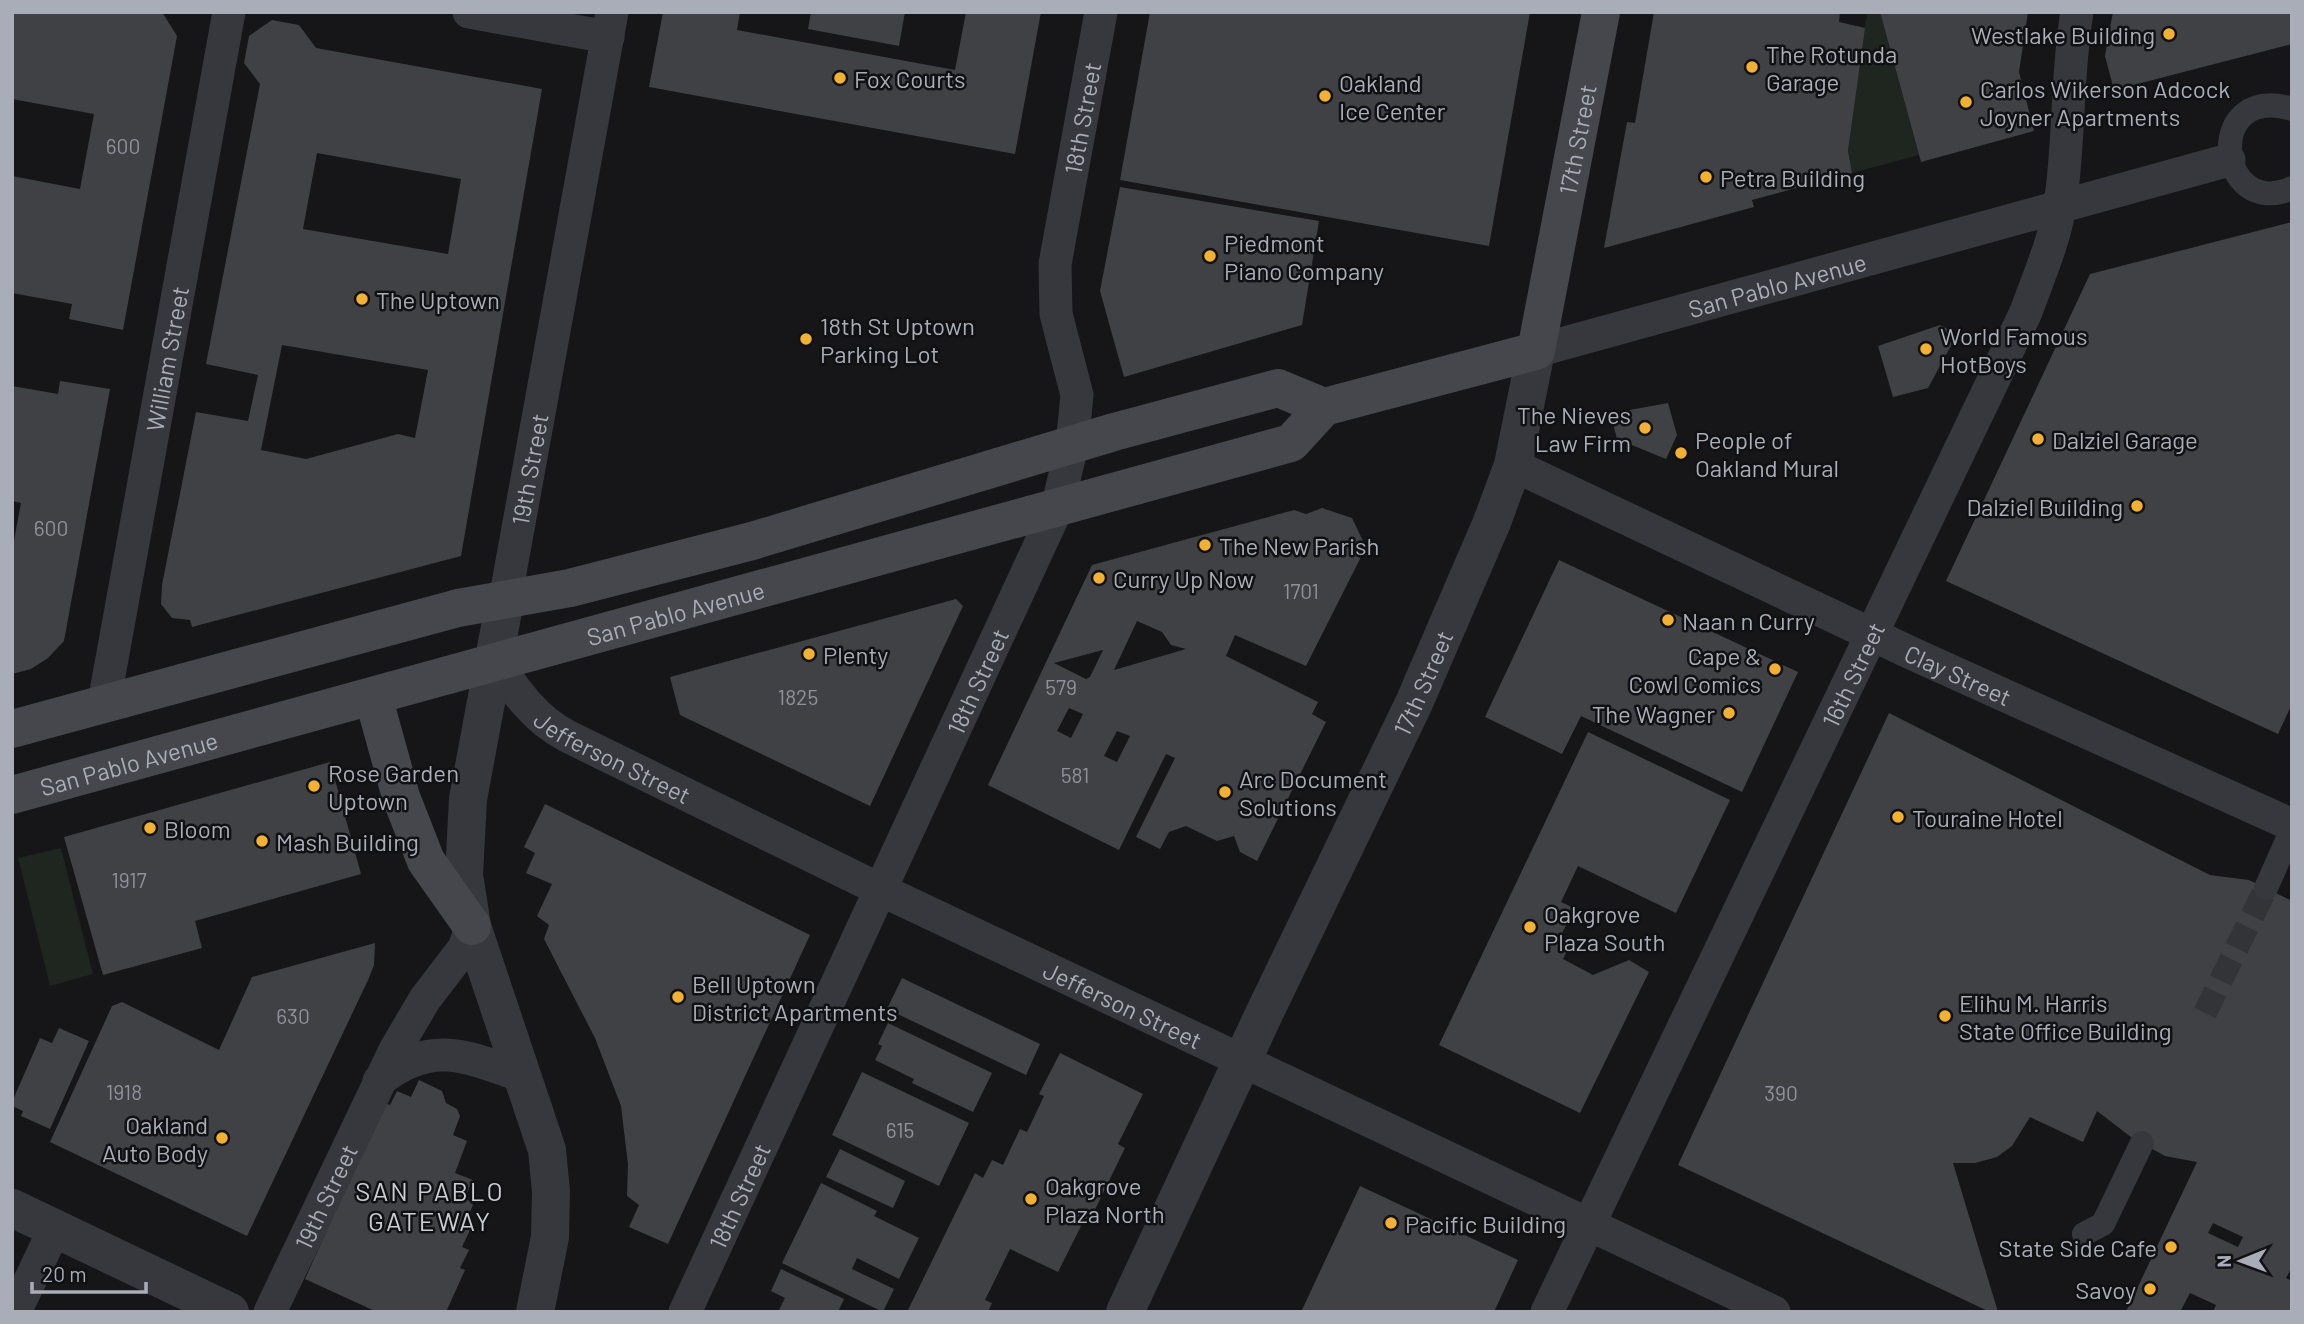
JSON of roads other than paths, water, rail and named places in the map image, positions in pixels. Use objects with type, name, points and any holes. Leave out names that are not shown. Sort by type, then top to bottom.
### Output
[{"type":"main road","name":"17th Street","points":[[1536,351],[1601,12]]},
{"type":"main road","name":"San Pablo Avenue","points":[[12,794],[1291,443],[1324,407],[1536,351]]},
{"type":"main road","name":"San Pablo Avenue","points":[[12,729],[457,608],[570,588],[752,541],[1278,388],[1324,407]]},
{"type":"main road","points":[[373,696],[401,797],[426,861],[472,926]]},
{"type":"street","name":"William Street","points":[[104,703],[229,12]]},
{"type":"street","points":[[469,12],[610,25]]},
{"type":"street","name":"18th Street","points":[[685,1312],[1057,508],[1072,446],[1077,395],[1056,314],[1055,264],[1101,12]]},
{"type":"street","name":"16th Street","points":[[1547,1312],[2026,312],[2060,207],[2068,127],[2069,55],[2077,12]]},
{"type":"street","name":"19th Street","points":[[535,1312],[550,1237],[551,1191],[547,1150],[525,1077],[472,926],[464,875],[468,799],[496,662],[610,25]]},
{"type":"street","points":[[2292,109],[2264,105],[2250,110],[2232,131],[2229,159],[2234,172],[2252,188],[2276,193],[2292,188]]},
{"type":"street","name":"San Pablo Avenue","points":[[1536,351],[2229,159]]},
{"type":"street","name":"17th Street","points":[[1125,1312],[1414,704],[1492,522],[1513,465],[1536,351]]},
{"type":"street","name":"Clay Street","points":[[1513,465],[2292,827]]},
{"type":"street","name":"Jefferson Street","points":[[496,662],[527,706],[547,725],[881,890],[1774,1312]]},
{"type":"street","points":[[2266,888],[2292,827]]},
{"type":"street","name":"19th Street","points":[[270,1312],[379,1081],[413,1018],[464,948],[472,926]]},
{"type":"street","points":[[379,1081],[408,1062],[444,1053],[525,1077]]},
{"type":"street","points":[[2084,1234],[2103,1224],[2142,1143]]},
{"type":"street","points":[[12,1208],[230,1312]]},
{"type":"street","points":[[15,1312],[55,1228]]},
{"type":"tunnel","points":[[2205,1013],[2266,888]]},
{"type":"place","name":"Westlake Building","points":[[2169,34]]},
{"type":"place","name":"The Rotunda Garage","points":[[1752,67]]},
{"type":"place","name":"Fox Courts","points":[[840,78]]},
{"type":"place","name":"Oakland Ice Center","points":[[1325,96]]},
{"type":"place","name":"Carlos Wikerson Adcock Joyner Apartments","points":[[1966,102]]},
{"type":"place","name":"Petra Building","points":[[1706,177]]},
{"type":"place","name":"Piedmont Piano Company","points":[[1210,256]]},
{"type":"place","name":"The Uptown","points":[[362,299]]},
{"type":"place","name":"18th St Uptown Parking Lot","points":[[806,339]]},
{"type":"place","name":"World Famous HotBoys","points":[[1926,349]]},
{"type":"place","name":"The Nieves Law Firm","points":[[1645,428]]},
{"type":"place","name":"Dalziel Garage","points":[[2038,439]]},
{"type":"place","name":"People of Oakland Mural","points":[[1681,453]]},
{"type":"place","name":"Dalziel Building","points":[[2137,506]]},
{"type":"place","name":"The New Parish","points":[[1205,545]]},
{"type":"place","name":"Curry Up Now","points":[[1099,578]]},
{"type":"place","name":"Naan n Curry","points":[[1668,620]]},
{"type":"place","name":"Plenty","points":[[809,654]]},
{"type":"place","name":"Cape & Cowl Comics","points":[[1775,669]]},
{"type":"place","name":"The Wagner","points":[[1729,713]]},
{"type":"place","name":"Rose Garden Uptown","points":[[314,786]]},
{"type":"place","name":"Arc Document Solutions","points":[[1225,792]]},
{"type":"place","name":"Touraine Hotel","points":[[1898,817]]},
{"type":"place","name":"Bloom","points":[[150,828]]},
{"type":"place","name":"Mash Building","points":[[262,841]]},
{"type":"place","name":"Oakgrove Plaza South","points":[[1530,927]]},
{"type":"place","name":"Bell Uptown District Apartments","points":[[678,997]]},
{"type":"place","name":"Elihu M. Harris State Office Building","points":[[1945,1016]]},
{"type":"place","name":"Oakland Auto Body","points":[[222,1138]]},
{"type":"place","name":"Oakgrove Plaza North","points":[[1031,1199]]},
{"type":"place","name":"Pacific Building","points":[[1391,1223]]},
{"type":"place","name":"State Side Cafe","points":[[2171,1247]]},
{"type":"place","name":"Savoy","points":[[2150,1289]]},
{"type":"district","name":"SAN PABLO GATEWAY","points":[[430,1205]]}]
